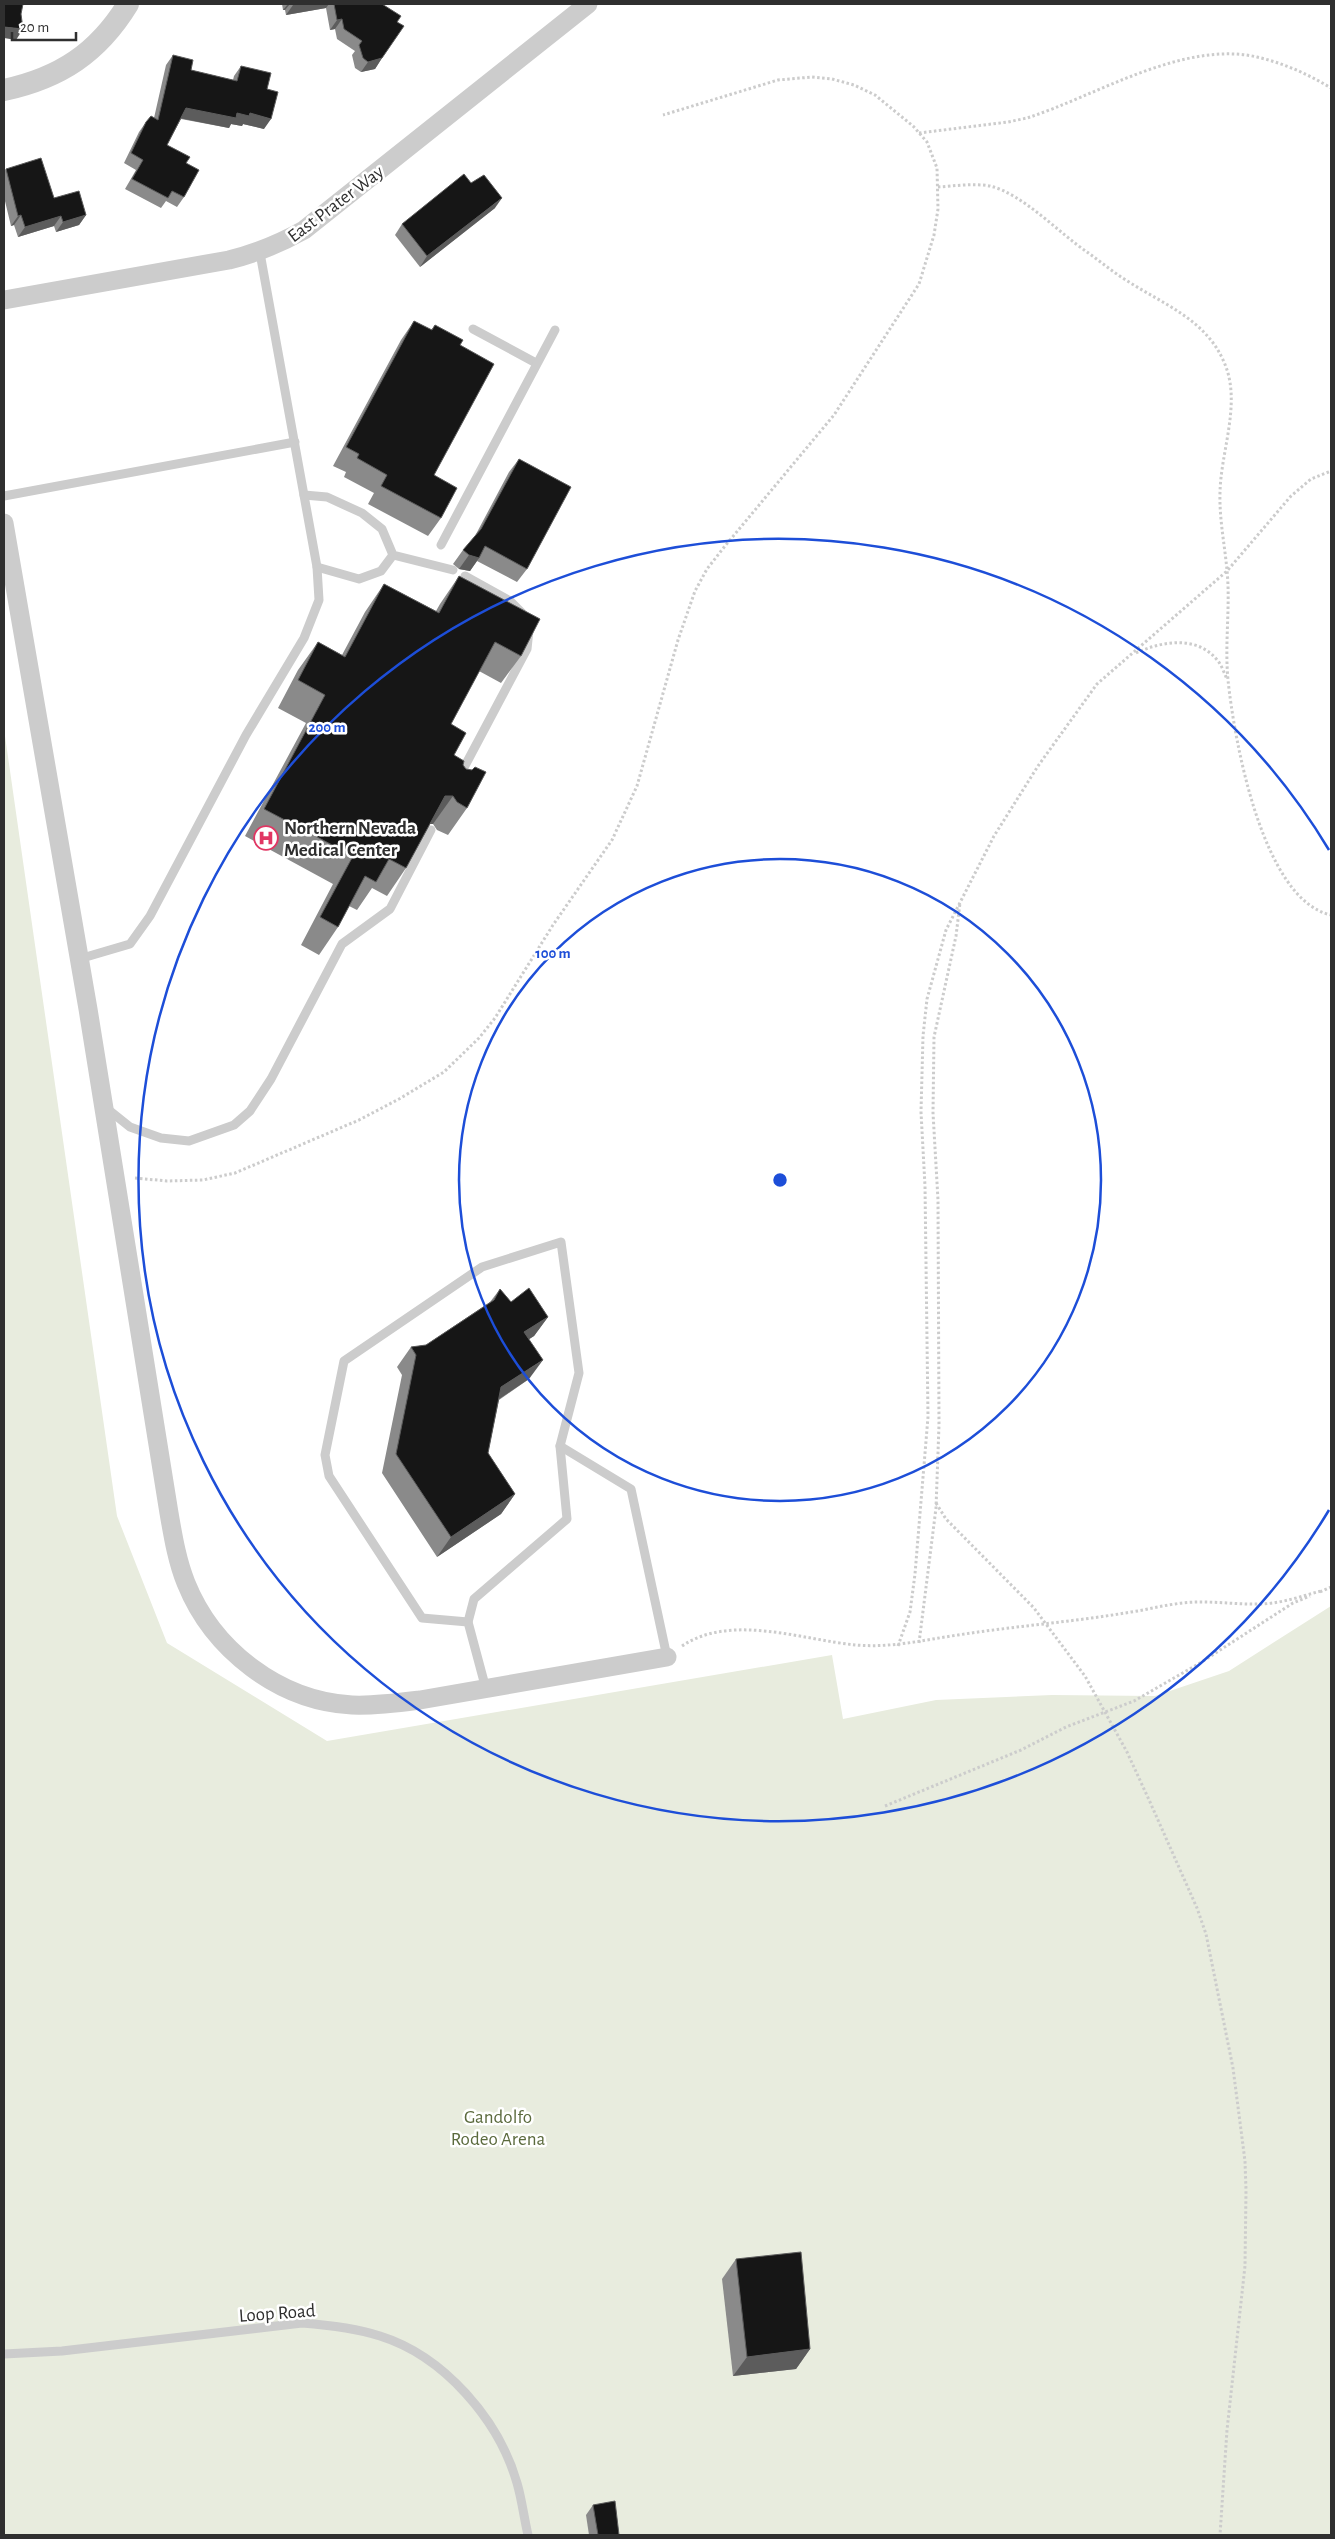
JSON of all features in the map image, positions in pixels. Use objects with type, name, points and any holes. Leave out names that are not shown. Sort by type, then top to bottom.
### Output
[{"type":"street","points":[[4,90],[46,79],[69,66],[100,41],[128,4]]},
{"type":"street","name":"East Prater Way","points":[[4,300],[260,253],[304,230],[588,4]]},
{"type":"street","points":[[4,523],[79,959],[159,1460],[176,1548],[186,1582],[198,1609],[214,1634],[258,1672],[284,1687],[317,1700],[351,1705],[384,1705],[667,1657]]},
{"type":"lane","points":[[79,959],[130,944],[150,916],[240,746],[304,638],[319,600],[317,567],[260,253]]},
{"type":"lane","points":[[473,329],[536,363]]},
{"type":"lane","points":[[441,545],[555,330]]},
{"type":"lane","points":[[4,496],[295,442]]},
{"type":"lane","points":[[304,495],[328,497],[362,513],[382,528],[393,555]]},
{"type":"lane","points":[[393,555],[433,561],[453,570]]},
{"type":"lane","points":[[317,567],[359,579],[381,571],[393,555]]},
{"type":"lane","points":[[455,784],[527,649],[530,635],[527,621],[522,611],[510,601],[465,576]]},
{"type":"lane","points":[[103,1105],[130,1127],[161,1138],[188,1141],[234,1125],[250,1111],[271,1079],[342,944],[390,909],[431,830]]},
{"type":"lane","points":[[468,1622],[422,1618],[329,1476],[325,1455],[344,1361],[482,1267],[560,1242],[579,1372],[560,1446],[567,1519],[474,1599],[468,1622],[486,1688]]},
{"type":"lane","points":[[560,1446],[631,1489],[667,1657]]},
{"type":"lane","name":"Loop Road","points":[[4,2354],[62,2351],[302,2323],[338,2325],[382,2336],[427,2359],[466,2391],[495,2433],[516,2482],[528,2535]]},
{"type":"path","points":[[918,133],[1027,118],[1151,69],[1178,60],[1202,56],[1234,54],[1256,56],[1288,67],[1331,88]]},
{"type":"path","points":[[114,1177],[167,1181],[203,1180],[227,1175],[258,1164],[359,1120],[414,1091],[444,1072],[480,1038],[512,993],[564,909],[599,861],[624,815],[648,750],[686,613],[707,569],[834,414],[919,284],[934,235],[938,209],[938,187],[934,156],[918,133],[875,95],[854,85],[832,78],[812,77],[778,80],[663,115]]},
{"type":"path","points":[[938,187],[990,186],[1020,201],[1066,238],[1122,277],[1182,313],[1199,327],[1220,354],[1228,372],[1230,390],[1229,425],[1220,503],[1227,571],[1228,681],[1245,777],[1255,816],[1285,878],[1302,898],[1324,913],[1331,915]]},
{"type":"path","points":[[898,1646],[910,1612],[915,1574],[928,1417],[926,1196],[920,1112],[922,1036],[936,961],[946,930],[960,899],[994,836],[1069,721],[1097,684],[1184,611],[1227,571],[1292,496],[1311,479],[1331,471]]},
{"type":"path","points":[[1131,655],[1151,646],[1165,643],[1180,642],[1195,646],[1218,661],[1228,681]]},
{"type":"path","points":[[919,1643],[936,1503],[939,1415],[938,1200],[933,1074],[937,1017],[956,936],[960,899]]},
{"type":"path","points":[[936,1503],[946,1518],[1023,1595],[1085,1676],[1150,1802],[1197,1908],[1206,1934],[1223,2013],[1245,2161],[1246,2238],[1240,2318],[1227,2430],[1220,2535]]},
{"type":"path","points":[[885,1806],[1020,1750],[1066,1727],[1134,1702],[1161,1687],[1293,1603],[1331,1587]]},
{"type":"path","points":[[667,1657],[692,1640],[732,1631],[751,1630],[856,1645],[898,1646],[956,1635],[1047,1624],[1196,1601],[1242,1604],[1280,1602],[1322,1591]]},
{"type":"green space","name":"Gandolfo Rodeo Arena","points":[[4,729],[117,1516],[167,1643],[327,1741],[832,1655],[843,1719],[936,1700],[1052,1695],[1155,1696],[1229,1671],[1331,1606],[1331,2535],[4,2535]]},
{"type":"building","points":[[4,4],[23,4],[21,14],[23,29],[4,27]]},
{"type":"building","points":[[334,4],[382,4],[401,16],[397,22],[404,26],[382,58],[368,62],[363,58],[359,45],[362,41],[344,29],[342,19],[337,20]]},
{"type":"building","points":[[173,55],[193,60],[191,70],[237,81],[241,66],[271,73],[267,89],[278,92],[271,119],[250,113],[249,116],[237,113],[236,118],[186,108],[167,145],[190,157],[186,163],[199,170],[184,197],[172,191],[168,198],[132,179],[143,160],[131,153],[146,122],[151,116],[158,120]]},
{"type":"building","points":[[41,158],[54,198],[79,191],[86,215],[63,222],[61,216],[25,227],[21,215],[18,216],[6,169]]},
{"type":"building","points":[[464,174],[471,183],[484,175],[502,198],[427,256],[402,224]]},
{"type":"building","points":[[414,321],[432,330],[435,325],[463,340],[460,345],[494,364],[434,475],[457,488],[441,518],[381,486],[387,475],[357,458],[359,454],[346,447]]},
{"type":"building","points":[[519,459],[571,487],[527,569],[485,546],[479,558],[469,555],[463,550],[481,529]]},
{"type":"building","name":"Northern Nevada Medical Center","points":[[459,576],[540,619],[521,656],[495,642],[451,724],[466,733],[454,755],[464,761],[463,765],[466,769],[472,770],[475,767],[486,772],[467,808],[457,802],[453,796],[445,796],[406,868],[389,859],[376,882],[365,876],[338,927],[320,917],[353,856],[264,809],[325,695],[298,680],[318,642],[345,657],[384,584],[439,613]]},
{"type":"building","points":[[529,1288],[548,1317],[524,1332],[543,1360],[501,1387],[488,1453],[515,1494],[451,1537],[396,1454],[416,1355],[411,1347],[426,1345],[494,1300],[500,1289],[511,1302]]},
{"type":"building","points":[[801,2252],[810,2349],[747,2357],[736,2259]]},
{"type":"building","points":[[615,2501],[619,2535],[598,2535],[593,2505]]},
{"type":"place","name":"Northern Nevada Medical Center","points":[[266,838]]}]
